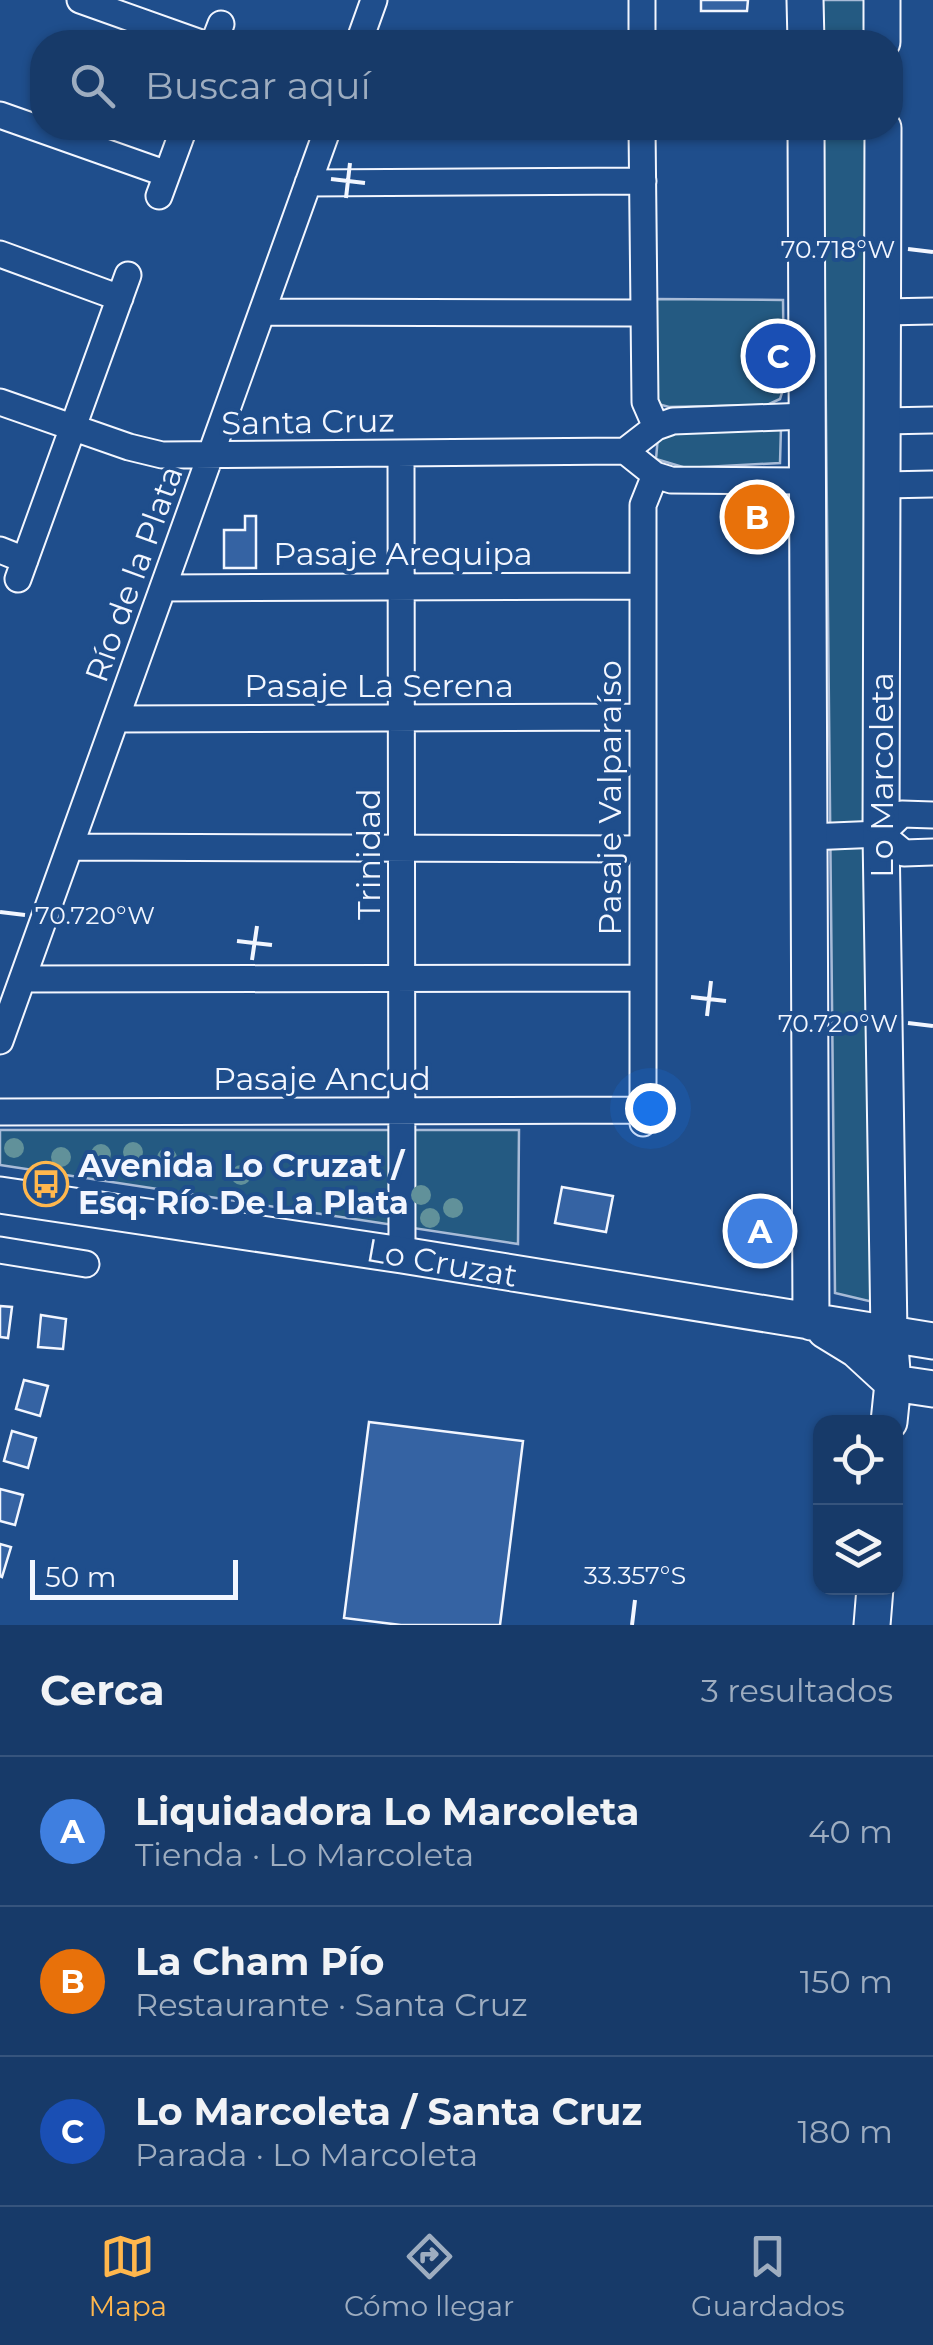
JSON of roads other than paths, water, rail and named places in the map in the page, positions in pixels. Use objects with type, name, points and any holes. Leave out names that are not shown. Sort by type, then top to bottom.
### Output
[{"type":"main road","points":[[806,0],[806,30]]},
{"type":"main road","points":[[882,0],[882,30]]},
{"type":"main road","points":[[806,140],[811,1322]]},
{"type":"main road","name":"Lo Marcoleta","points":[[883,140],[880,834],[890,1415]]},
{"type":"main road","name":"Lo Cruzat","points":[[0,1195],[933,1341]]},
{"type":"main road","name":"Lo Cruzat","points":[[0,1220],[72,1205]]},
{"type":"main road","name":"Lo Cruzat","points":[[811,1322],[856,1349],[892,1383]]},
{"type":"main road","points":[[892,1383],[933,1389]]},
{"type":"main road","points":[[872,1625],[874,1595]]},
{"type":"street","points":[[80,0],[164,30]]},
{"type":"street","points":[[363,30],[374,0]]},
{"type":"street","points":[[642,0],[642,30]]},
{"type":"street","points":[[0,115],[30,128]]},
{"type":"street","points":[[58,140],[163,185],[180,140]]},
{"type":"street","name":"Río de la Plata","points":[[0,1042],[324,140]]},
{"type":"street","points":[[642,140],[646,402],[656,427]]},
{"type":"street","points":[[308,183],[643,181]]},
{"type":"street","points":[[0,254],[124,286],[22,569],[0,550]]},
{"type":"street","points":[[884,312],[933,311]]},
{"type":"street","points":[[262,312],[644,313]]},
{"type":"street","name":"Santa Cruz","points":[[0,402],[144,452],[211,455],[625,451]]},
{"type":"street","points":[[806,416],[694,418],[656,427],[625,451],[656,474],[688,482],[807,481]]},
{"type":"street","points":[[884,420],[933,420]]},
{"type":"street","name":"Trinidad","points":[[401,453],[402,1255]]},
{"type":"street","name":"Pasaje Valparaíso","points":[[643,1117],[643,505],[656,474]]},
{"type":"street","points":[[884,485],[933,484]]},
{"type":"street","name":"Pasaje Arequipa","points":[[163,588],[643,586]]},
{"type":"street","name":"Pasaje La Serena","points":[[116,719],[642,718]]},
{"type":"street","points":[[808,837],[880,834],[902,814],[933,814]]},
{"type":"street","points":[[880,834],[904,853],[933,852]]},
{"type":"street","points":[[71,847],[643,850]]},
{"type":"street","points":[[23,979],[644,978]]},
{"type":"street","name":"Pasaje Ancud","points":[[0,1112],[402,1111],[643,1117]]},
{"type":"street","points":[[0,1250],[86,1264]]},
{"type":"place","name":"Lo Marcoleta / Santa Cruz","points":[[778,356]]},
{"type":"place","name":"La Cham Pío","points":[[757,517]]},
{"type":"place","name":"Avenida Lo Cruzat / Esq. Río De La Plata","points":[[46,1184]]},
{"type":"place","name":"Liquidadora Lo Marcoleta","points":[[760,1231]]}]
